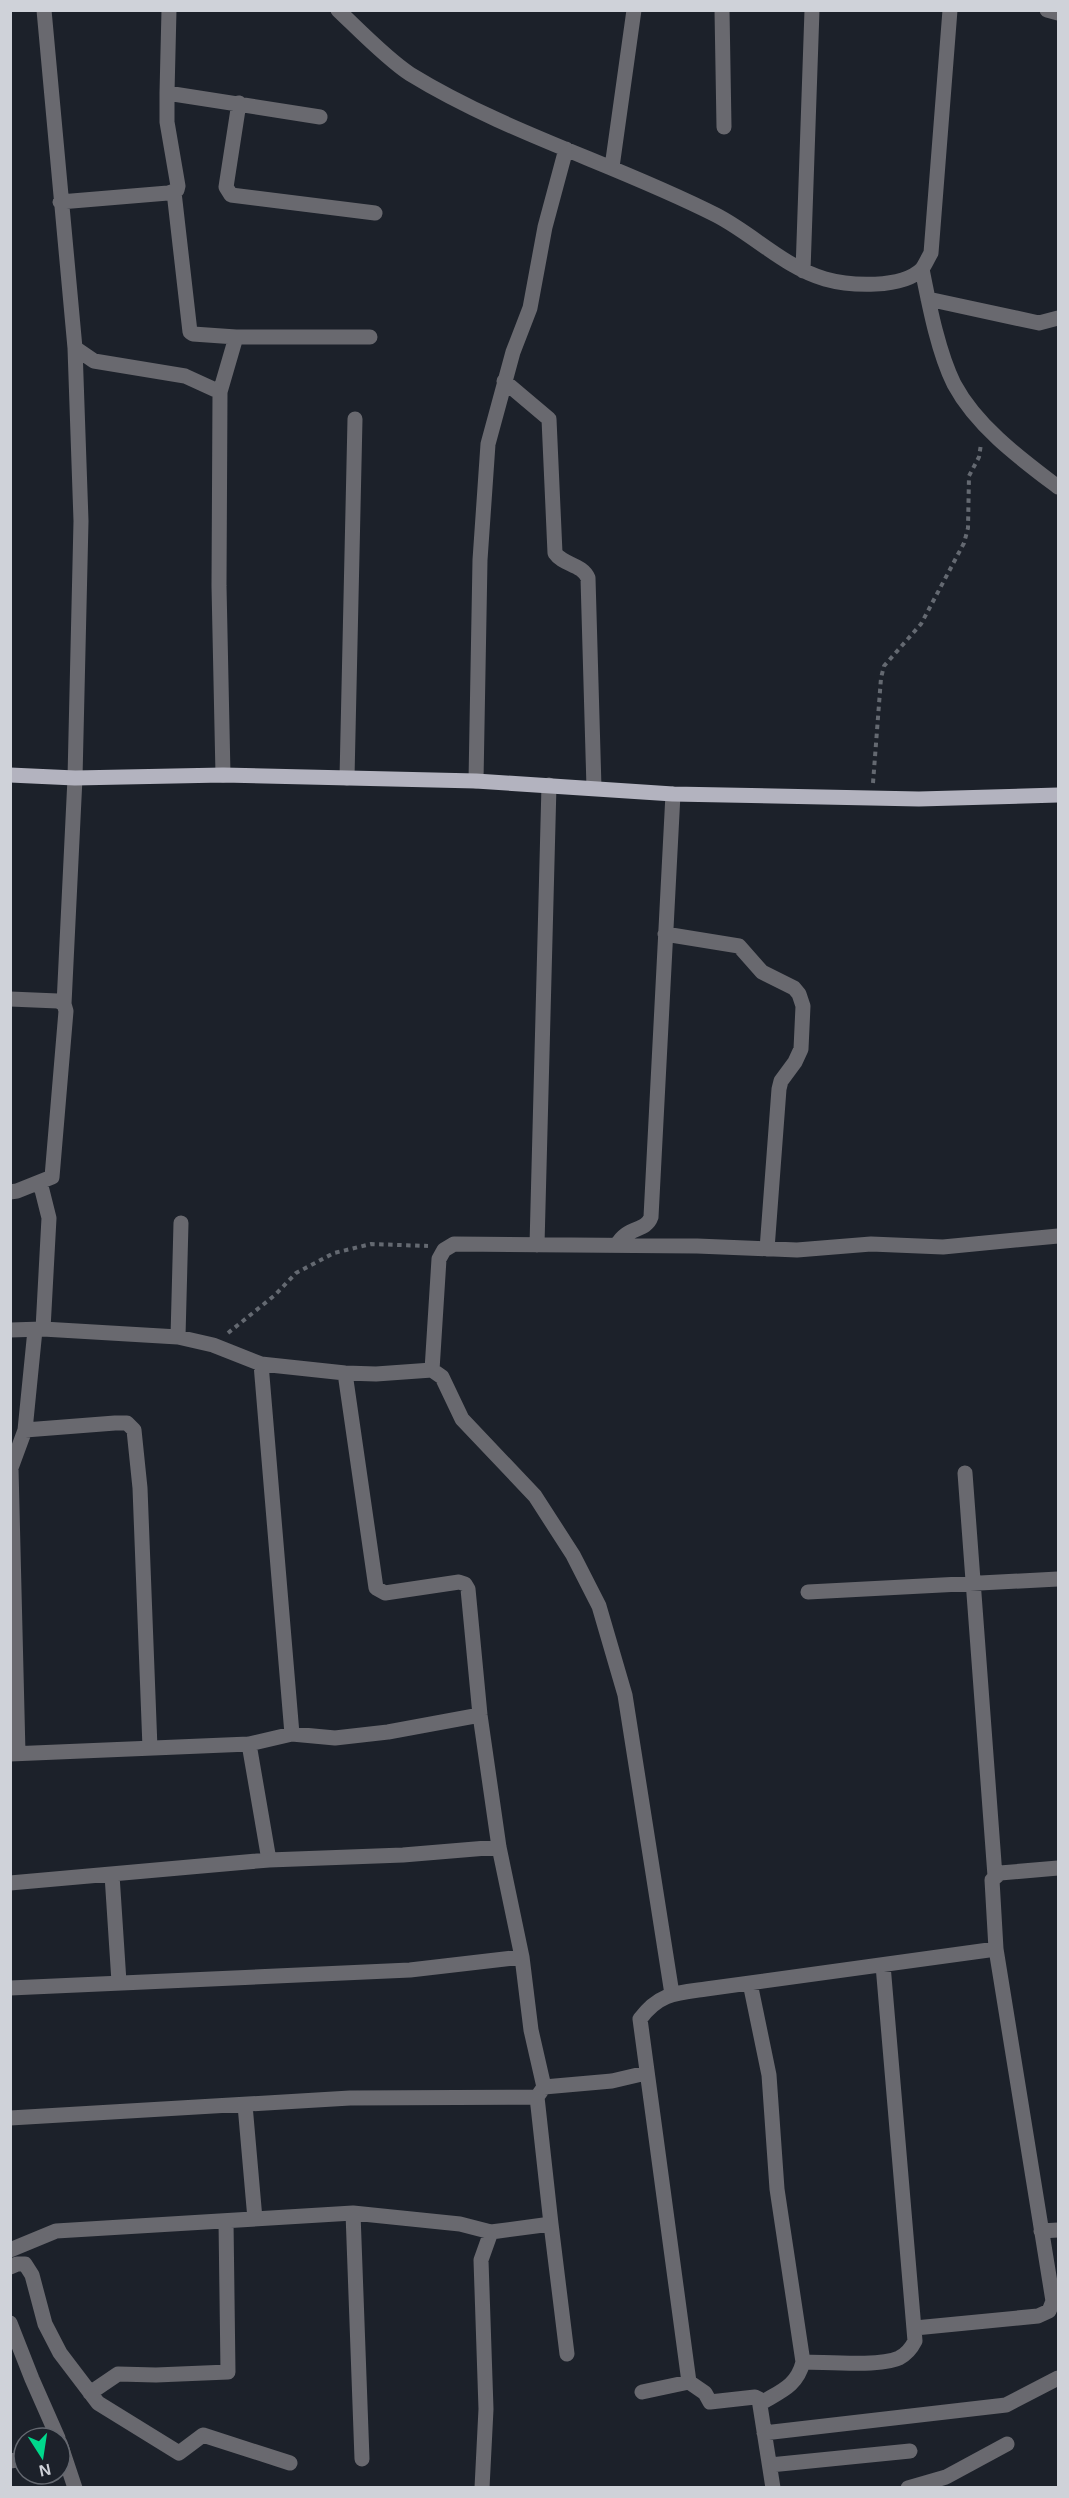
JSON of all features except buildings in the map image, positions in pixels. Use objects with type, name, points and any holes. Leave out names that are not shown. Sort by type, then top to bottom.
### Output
[{"type":"main road","points":[[10,775],[75,778],[224,775],[476,781],[672,794],[872,798],[1059,795]]},
{"type":"street","points":[[10,1192],[52,1177],[66,1011],[64,1004],[75,778],[81,521],[75,348],[44,10]]},
{"type":"street","points":[[169,10],[167,122],[178,186],[174,192],[190,332],[236,337],[370,337]]},
{"type":"street","points":[[338,10],[408,73],[504,123],[612,167],[717,215],[803,271],[827,280],[870,285],[903,280],[922,269],[931,253],[950,10]]},
{"type":"street","points":[[612,167],[634,10]]},
{"type":"street","points":[[722,10],[724,127]]},
{"type":"street","points":[[803,271],[812,10]]},
{"type":"street","points":[[1047,10],[1059,14]]},
{"type":"street","points":[[167,93],[320,117]]},
{"type":"street","points":[[239,103],[226,187],[231,195],[375,213]]},
{"type":"street","points":[[476,781],[480,560],[488,444],[504,381],[530,308],[545,227],[566,149]]},
{"type":"street","points":[[60,202],[174,192]]},
{"type":"street","points":[[922,269],[932,320],[954,384],[984,426],[1059,488]]},
{"type":"street","points":[[928,299],[1039,323],[1059,318]]},
{"type":"street","points":[[224,775],[219,586],[220,392],[236,337]]},
{"type":"street","points":[[75,348],[94,361],[185,376],[220,392]]},
{"type":"street","points":[[504,381],[549,419],[555,553],[559,560],[580,569],[588,578],[594,788]]},
{"type":"street","points":[[346,778],[355,419]]},
{"type":"street","points":[[537,1245],[549,785]]},
{"type":"street","points":[[617,1245],[623,1235],[630,1230],[644,1226],[651,1217],[672,794]]},
{"type":"street","points":[[665,934],[739,946],[762,972],[794,988],[801,1000],[801,1049],[795,1062],[781,1081],[779,1089],[767,1250]]},
{"type":"street","points":[[10,999],[58,1001],[64,1004]]},
{"type":"street","points":[[40,1182],[49,1218],[39,1329],[25,1430],[11,1468],[14,1754],[249,1744],[292,1734],[335,1738],[388,1732],[480,1715]]},
{"type":"street","points":[[178,1337],[181,1224]]},
{"type":"street","points":[[432,1370],[439,1259],[444,1250],[454,1244],[617,1245],[797,1250],[902,1244],[943,1247],[1059,1236]]},
{"type":"street","points":[[10,1330],[39,1329],[178,1337],[213,1345],[261,1364],[376,1374],[432,1370],[442,1377],[462,1419],[535,1496],[573,1555],[599,1606],[624,1695],[672,1994]]},
{"type":"street","points":[[261,1364],[292,1734]]},
{"type":"street","points":[[345,1372],[376,1588],[385,1593],[459,1582],[465,1584],[468,1589],[480,1715],[499,1847],[522,1957],[540,2092],[551,2224],[567,2354]]},
{"type":"street","points":[[25,1430],[115,1423],[127,1423],[134,1430],[140,1488],[150,1748]]},
{"type":"street","points":[[965,1473],[995,1876]]},
{"type":"street","points":[[808,1592],[1059,1579]]},
{"type":"street","points":[[249,1744],[268,1860]]},
{"type":"street","points":[[10,1883],[268,1860],[499,1847]]},
{"type":"street","points":[[915,2328],[1038,2316],[1049,2311],[1053,2301],[996,1949],[992,1880],[1000,1873],[1059,1868]]},
{"type":"street","points":[[112,1875],[119,1982]]},
{"type":"street","points":[[689,2382],[640,2019],[651,2004],[672,1994],[996,1949]]},
{"type":"street","points":[[10,1988],[410,1970],[522,1957]]},
{"type":"street","points":[[803,2362],[878,2362],[897,2359],[910,2350],[915,2341],[883,1965]]},
{"type":"street","points":[[750,1983],[769,2075],[777,2189],[803,2362],[799,2376],[789,2387],[761,2403]]},
{"type":"street","points":[[10,2118],[350,2098],[540,2092],[612,2081],[646,2073]]},
{"type":"street","points":[[245,2105],[255,2219]]},
{"type":"street","points":[[10,2250],[56,2231],[353,2213],[460,2224],[491,2232],[551,2224]]},
{"type":"street","points":[[353,2213],[362,2458]]},
{"type":"street","points":[[90,2392],[118,2374],[228,2372],[226,2221]]},
{"type":"street","points":[[1041,2231],[1059,2229]]},
{"type":"street","points":[[482,2487],[486,2409],[481,2260],[491,2232]]},
{"type":"street","points":[[10,2267],[25,2264],[32,2275],[45,2324],[60,2353],[98,2403],[179,2453],[203,2435],[290,2463]]},
{"type":"street","points":[[10,2323],[53,2426]]},
{"type":"street","points":[[765,2433],[1006,2405],[1059,2378]]},
{"type":"street","points":[[642,2392],[689,2382],[705,2393],[710,2402],[755,2397],[761,2403],[773,2487]]},
{"type":"street","points":[[908,2487],[946,2477],[1007,2444]]},
{"type":"street","points":[[770,2465],[910,2451]]},
{"type":"path","points":[[872,798],[881,678],[888,661],[921,624],[964,543],[968,528],[969,476],[979,457],[984,426]]},
{"type":"path","points":[[213,1345],[275,1295],[296,1273],[334,1253],[371,1244],[430,1246],[444,1250]]}]
